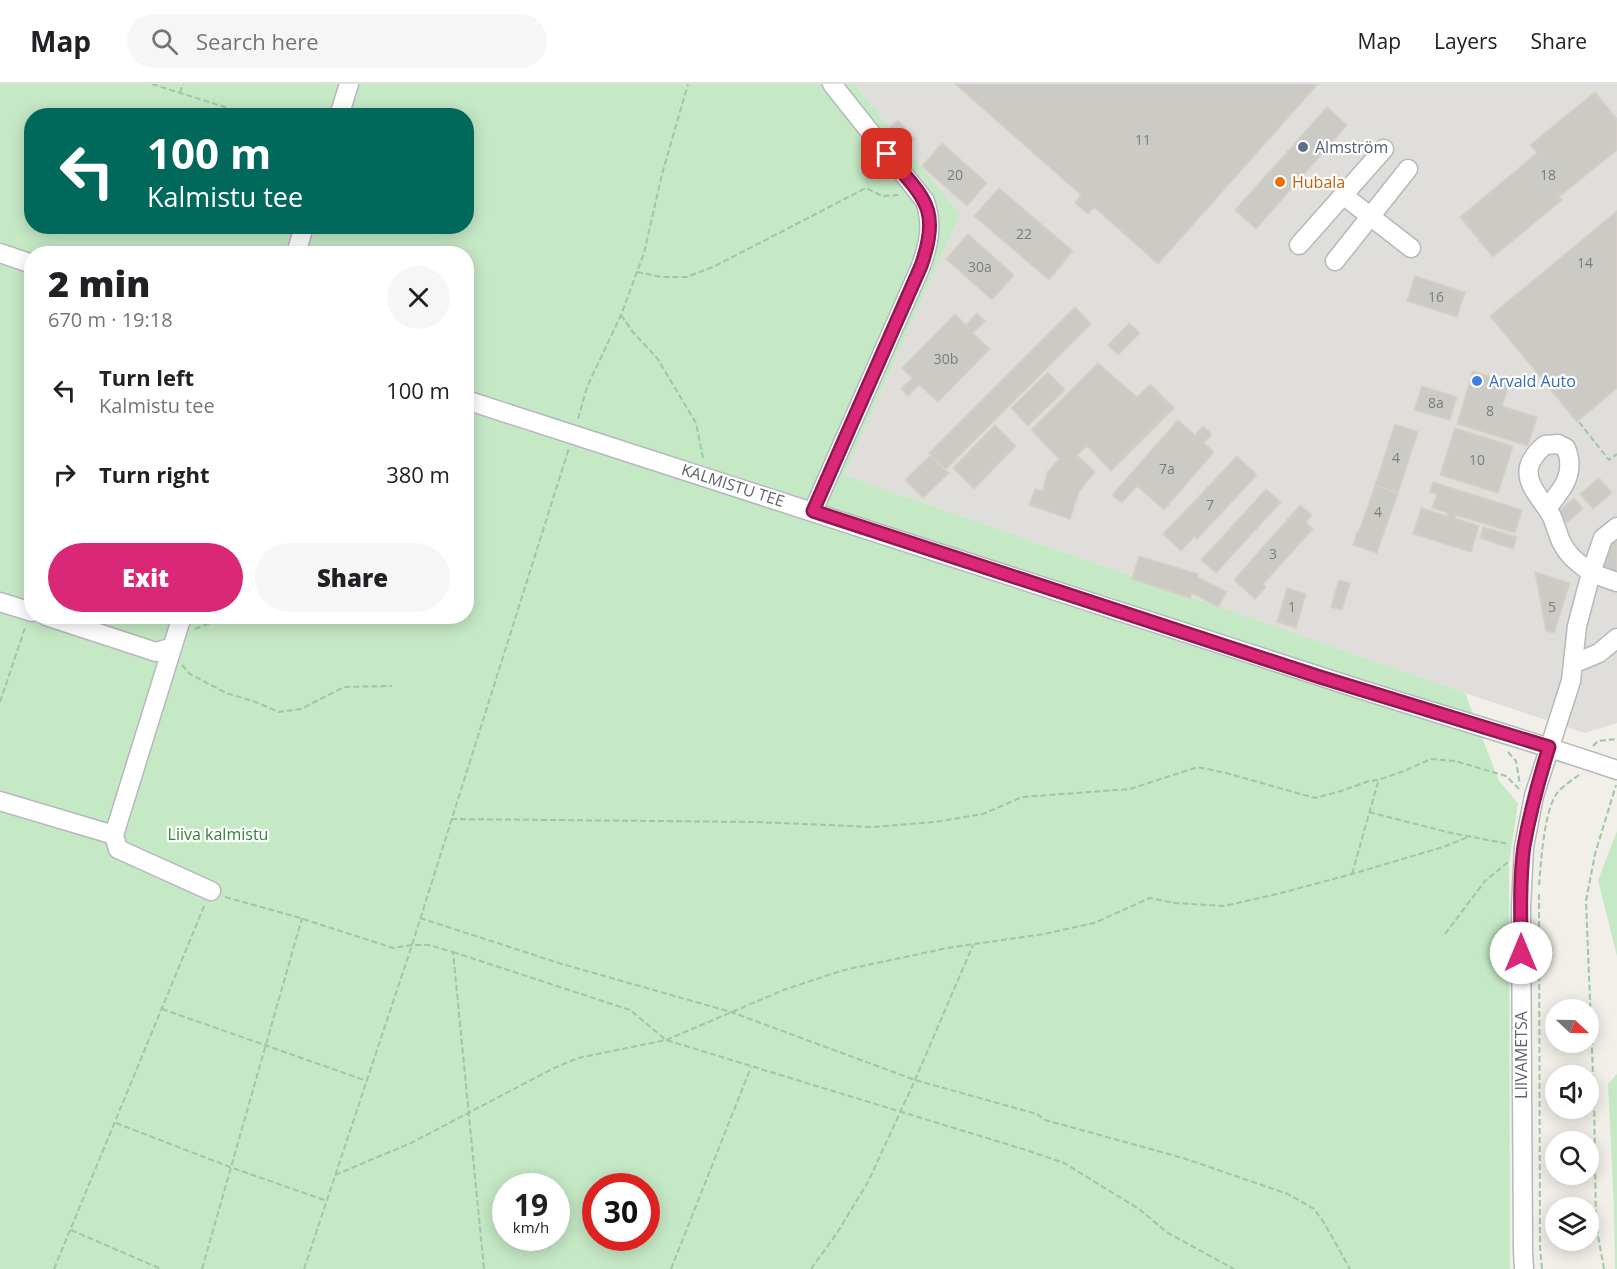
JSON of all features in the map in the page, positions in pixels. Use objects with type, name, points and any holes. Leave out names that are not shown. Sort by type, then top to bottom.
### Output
[{"type":"street","points":[[342,108],[349,84]]},
{"type":"street","points":[[813,511],[921,266],[929,242],[930,218],[925,201],[832,84]]},
{"type":"street","points":[[1299,245],[1384,149]]},
{"type":"street","points":[[1335,261],[1408,169]]},
{"type":"street","points":[[1343,195],[1411,248]]},
{"type":"street","points":[[0,253],[24,261]]},
{"type":"street","name":"KALMISTU TEE","points":[[474,403],[1320,677],[1617,770]]},
{"type":"street","points":[[1547,508],[1553,519],[1558,538],[1570,555],[1591,573],[1617,582]]},
{"type":"street","name":"LIIVAMETSA","points":[[1524,1269],[1522,1251],[1521,907],[1527,793],[1549,747],[1571,681],[1577,626],[1591,573],[1603,538],[1617,527]]},
{"type":"street","points":[[0,602],[24,610]]},
{"type":"street","points":[[70,624],[156,652],[173,643]]},
{"type":"street","points":[[179,624],[114,835],[118,849],[211,891]]},
{"type":"street","points":[[1573,664],[1599,653],[1617,638]]},
{"type":"street","points":[[0,801],[114,835]]},
{"type":"path","points":[[152,84],[228,108]]},
{"type":"path","points":[[180,93],[183,84]]},
{"type":"path","points":[[304,1269],[412,945],[587,387],[621,315],[644,253],[662,174],[688,84]]},
{"type":"path","points":[[637,272],[661,277],[687,278],[715,266],[866,188],[882,196],[903,195],[915,189]]},
{"type":"path","points":[[621,315],[632,331],[657,358],[696,423],[706,477]]},
{"type":"path","points":[[1579,422],[1609,460],[1617,454]]},
{"type":"path","points":[[0,702],[27,624]]},
{"type":"path","points":[[212,624],[173,643],[190,674],[226,693],[279,712],[301,709],[344,687],[393,686]]},
{"type":"path","points":[[1491,729],[1491,742],[1509,753],[1516,761],[1527,793]]},
{"type":"path","points":[[1542,1269],[1539,892],[1542,854],[1551,803],[1559,791],[1579,775],[1593,745],[1599,741],[1617,739]]},
{"type":"path","points":[[452,819],[757,822],[873,827],[936,822],[983,814],[1022,797],[1130,789],[1198,767],[1315,798],[1378,780],[1431,759],[1455,760],[1506,776],[1527,793]]},
{"type":"path","points":[[1352,874],[1365,834],[1378,780]]},
{"type":"path","points":[[1604,1269],[1596,1224],[1594,1100],[1586,901],[1595,854],[1617,782]]},
{"type":"path","points":[[1369,812],[1451,833],[1524,847]]},
{"type":"path","points":[[335,1175],[411,1143],[554,1068],[578,1058],[666,1040],[786,989],[844,970],[947,948],[1044,934],[1094,923],[1150,898],[1175,903],[1224,906],[1352,874],[1443,847],[1471,836]]},
{"type":"path","points":[[1445,934],[1485,881],[1524,847]]},
{"type":"path","points":[[54,1269],[211,891],[393,948],[429,945],[453,952],[630,1010],[666,1040],[1064,1163],[1139,1209],[1168,1233],[1234,1269]]},
{"type":"path","points":[[202,1269],[302,918]]},
{"type":"path","points":[[420,918],[562,964],[731,1012],[915,1080],[1183,1158],[1288,1194],[1314,1209],[1350,1269]]},
{"type":"path","points":[[811,1269],[837,1233],[868,1182],[974,945]]},
{"type":"path","points":[[453,952],[484,1269]]},
{"type":"path","points":[[162,1010],[367,1082]]},
{"type":"path","points":[[671,1269],[752,1067]]},
{"type":"path","points":[[116,1123],[327,1201]]},
{"type":"path","points":[[71,1230],[161,1269]]},
{"type":"shaded area","points":[[854,84],[1617,84],[1617,723],[1585,733],[844,475],[960,214]]},
{"type":"green space","name":"Liiva kalmistu","points":[[0,84],[854,84],[960,214],[844,475],[1465,693],[1499,781],[1518,803],[1509,863],[1510,1269],[0,1269]]},
{"type":"green space","points":[[1617,831],[1617,956],[1598,880]]},
{"type":"green space","points":[[1617,1074],[1617,1269],[1615,1269],[1608,1084]]},
{"type":"building","points":[[955,84],[1318,84],[1158,264],[1094,207],[1088,214],[1075,203],[1081,195]]},
{"type":"building","points":[[1595,92],[1617,119],[1617,150],[1559,197],[1562,200],[1493,257],[1460,217],[1537,153],[1530,145]]},
{"type":"building","points":[[1327,107],[1347,125],[1256,229],[1235,210]]},
{"type":"building","points":[[898,120],[915,139],[906,147],[889,128]]},
{"type":"building","points":[[942,143],[987,183],[967,206],[922,166]]},
{"type":"building","points":[[999,188],[1073,251],[1049,280],[974,216]]},
{"type":"building","points":[[1617,211],[1617,388],[1577,422],[1490,316]]},
{"type":"building","points":[[968,234],[1014,275],[992,300],[946,259]]},
{"type":"building","points":[[1415,276],[1465,292],[1457,317],[1407,301]]},
{"type":"building","points":[[1075,307],[1091,324],[945,470],[929,453]]},
{"type":"building","points":[[977,313],[985,321],[973,333],[990,349],[938,402],[919,385],[908,396],[901,389],[912,378],[902,368],[955,314],[966,325]]},
{"type":"building","points":[[1129,323],[1140,333],[1118,355],[1108,345]]},
{"type":"building","points":[[1098,363],[1137,397],[1150,384],[1174,408],[1111,471],[1087,446],[1077,455],[1095,472],[1079,492],[1070,519],[1029,505],[1035,489],[1043,491],[1047,472],[1059,459],[1031,430]]},
{"type":"building","points":[[1473,371],[1510,383],[1502,406],[1537,417],[1528,446],[1457,424]]},
{"type":"building","points":[[1048,372],[1065,390],[1028,426],[1011,408]]},
{"type":"building","points":[[1422,386],[1457,397],[1450,420],[1414,410]]},
{"type":"building","points":[[1178,420],[1195,435],[1203,426],[1212,434],[1204,443],[1214,452],[1164,510],[1137,486],[1122,503],[1112,495]]},
{"type":"building","points":[[1395,424],[1418,432],[1398,493],[1375,485]]},
{"type":"building","points":[[995,425],[1016,446],[974,489],[953,468]]},
{"type":"building","points":[[1455,428],[1513,446],[1498,493],[1440,475]]},
{"type":"building","points":[[931,455],[949,473],[923,498],[905,480]]},
{"type":"building","points":[[1237,456],[1257,475],[1197,539],[1194,537],[1181,551],[1163,534]]},
{"type":"building","points":[[1599,478],[1612,493],[1593,509],[1580,494]]},
{"type":"building","points":[[1433,482],[1522,510],[1515,533],[1456,515],[1455,518],[1479,526],[1471,552],[1413,534],[1421,508],[1447,516],[1448,513],[1432,508],[1437,494],[1430,492]]},
{"type":"building","points":[[1375,485],[1398,493],[1377,553],[1353,545]]},
{"type":"building","points":[[1266,489],[1281,502],[1216,573],[1201,560]]},
{"type":"building","points":[[1574,498],[1583,509],[1567,523],[1558,512]]},
{"type":"building","points":[[1300,505],[1312,515],[1306,522],[1313,529],[1263,584],[1266,587],[1255,599],[1234,580]]},
{"type":"building","points":[[1483,527],[1517,537],[1513,549],[1480,538]]},
{"type":"building","points":[[1617,538],[1617,573],[1609,571],[1610,569],[1603,567],[1604,564],[1602,564],[1608,542]]},
{"type":"building","points":[[1139,556],[1198,574],[1197,577],[1227,592],[1218,607],[1192,593],[1190,598],[1132,579]]},
{"type":"building","points":[[1535,572],[1570,583],[1554,633],[1546,631]]},
{"type":"building","points":[[1339,580],[1350,583],[1342,610],[1331,607]]},
{"type":"building","points":[[1287,588],[1306,594],[1296,628],[1277,622]]},
{"type":"place","name":"Almström","points":[[1303,147]]},
{"type":"place","name":"Hubala","points":[[1280,182]]},
{"type":"place","name":"Arvald Auto","points":[[1477,381]]},
{"type":"route","points":[[887,154],[925,201],[930,218],[929,242],[921,266],[813,511],[1320,677],[1549,747],[1534,796],[1524,847],[1521,953]]}]
